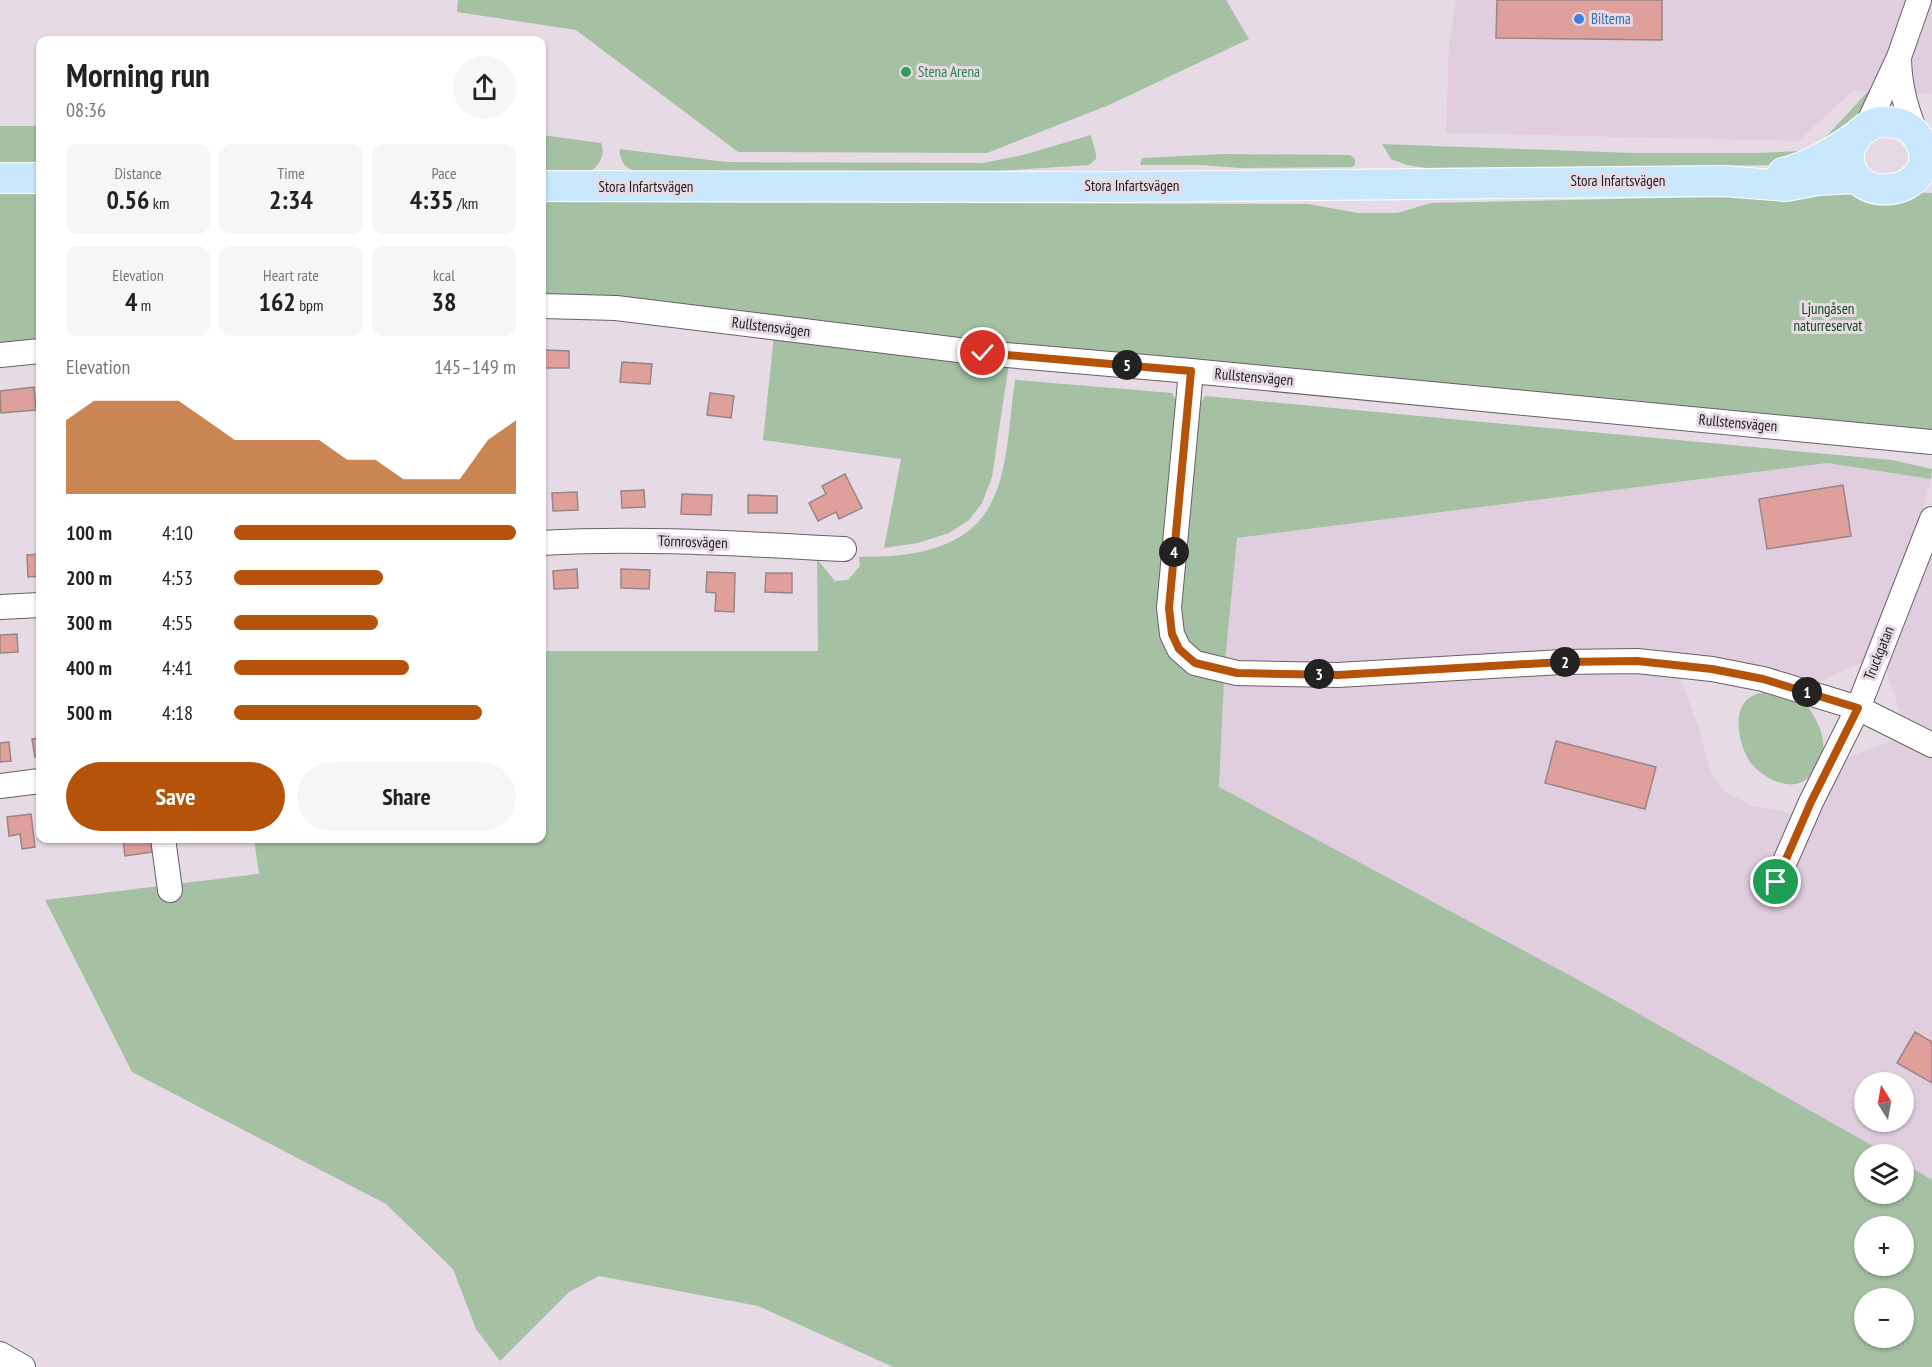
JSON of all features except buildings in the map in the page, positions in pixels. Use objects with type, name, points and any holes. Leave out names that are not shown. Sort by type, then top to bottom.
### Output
[{"type":"main road","points":[[1878,122],[1892,122],[1905,126],[1923,144],[1925,154],[1919,175],[1920,184],[1882,190],[1856,178],[1850,167],[1850,147],[1861,132],[1878,122]]},
{"type":"main road","name":"Stora Infartsvägen","points":[[1724,181],[1781,173],[1804,167],[1828,156],[1861,132]]},
{"type":"main road","points":[[0,178],[36,178]]},
{"type":"main road","name":"Stora Infartsvägen","points":[[546,186],[1116,187],[1724,181],[1786,186],[1818,180],[1856,178]]},
{"type":"street","points":[[1861,132],[1899,57],[1919,0]]},
{"type":"street","points":[[1899,57],[1900,83],[1907,110],[1923,144]]},
{"type":"street","name":"Rullstensvägen","points":[[546,306],[616,308],[983,353],[1932,442]]},
{"type":"street","points":[[0,355],[36,351]]},
{"type":"street","points":[[1191,371],[1169,608],[1172,634],[1179,649],[1195,663],[1237,673],[1338,675],[1562,662],[1637,661],[1712,669],[1763,679],[1858,708],[1932,745]]},
{"type":"street","name":"Truckgatan","points":[[1776,882],[1811,802],[1858,708],[1932,519]]},
{"type":"street","name":"Törnrosvägen","points":[[546,543],[584,540],[688,542],[844,549]]},
{"type":"street","points":[[0,607],[36,605]]},
{"type":"street","points":[[0,786],[36,782]]},
{"type":"street","points":[[165,843],[170,890]]},
{"type":"street","points":[[0,1354],[23,1367]]},
{"type":"shaded area","points":[[1456,0],[1932,0],[1932,94],[1853,91],[1798,141],[1446,133],[1449,44]]},
{"type":"shaded area","points":[[1827,463],[1931,479],[1923,510],[1865,661],[1815,684],[1758,666],[1354,665],[1225,661],[1236,538]]},
{"type":"shaded area","points":[[1932,554],[1932,735],[1902,719],[1886,669]]},
{"type":"shaded area","points":[[1639,669],[1679,675],[1698,726],[1712,776],[1725,792],[1753,806],[1796,814],[1762,898],[1780,905],[1841,760],[1895,739],[1932,758],[1932,1180],[1914,1169],[1914,1144],[1869,1144],[1219,787],[1224,680]]},
{"type":"green space","name":"Stena Arena","points":[[458,0],[1226,0],[1249,39],[1109,105],[987,153],[738,152],[576,30],[457,12]]},
{"type":"green space","points":[[1874,85],[1879,85],[1853,125],[1785,165],[1427,168],[1407,165],[1391,159],[1382,144],[1634,153],[1801,151],[1823,140]]},
{"type":"green space","points":[[0,126],[36,126],[36,163],[0,163]]},
{"type":"green space","points":[[1091,135],[1096,159],[1089,165],[999,171],[638,172],[629,169],[624,164],[619,149],[726,162],[983,163],[1023,155]]},
{"type":"green space","points":[[546,136],[601,143],[603,152],[601,159],[590,172],[546,171]]},
{"type":"green space","points":[[1223,154],[1350,155],[1355,159],[1355,165],[1352,167],[1241,168],[1202,165],[1140,165],[1142,158]]},
{"type":"green space","name":"Ljungåsen naturreservat","points":[[1813,190],[1932,193],[1932,433],[546,299],[546,202],[1308,204],[1358,213],[1397,213],[1431,203],[1791,195]]},
{"type":"green space","points":[[0,194],[36,194],[36,341],[0,344]]},
{"type":"green space","points":[[774,335],[1009,363],[992,477],[982,503],[969,520],[949,533],[918,543],[884,548],[901,459],[763,440]]},
{"type":"green space","points":[[1015,380],[1172,393],[1178,405],[1157,610],[1160,636],[1172,657],[1224,680],[1219,787],[1584,983],[1869,1144],[1854,1144],[1854,1204],[1914,1204],[1914,1169],[1932,1180],[1932,1367],[893,1367],[758,1306],[599,1276],[569,1292],[500,1361],[476,1329],[453,1269],[386,1204],[132,1072],[45,900],[259,874],[255,843],[546,843],[546,651],[818,651],[817,559],[835,581],[848,580],[860,566],[859,557],[901,555],[937,547],[964,535],[982,517],[995,496],[1003,471]]},
{"type":"green space","points":[[1205,396],[1892,460],[1932,469],[1931,479],[1827,463],[1237,538],[1225,661],[1195,650],[1185,639],[1178,623],[1197,408]]},
{"type":"green space","points":[[1759,693],[1777,693],[1805,702],[1818,723],[1823,739],[1823,754],[1817,768],[1808,778],[1795,784],[1771,779],[1756,769],[1747,757],[1739,732],[1739,714],[1747,700]]},
{"type":"place","name":"Biltema","points":[[1579,19]]},
{"type":"place","name":"Stena Arena","points":[[906,72]]},
{"type":"route","points":[[983,353],[1191,371],[1169,608],[1172,634],[1179,649],[1195,663],[1237,673],[1338,675],[1562,662],[1637,661],[1712,669],[1763,679],[1858,708],[1811,802],[1776,882]]}]
